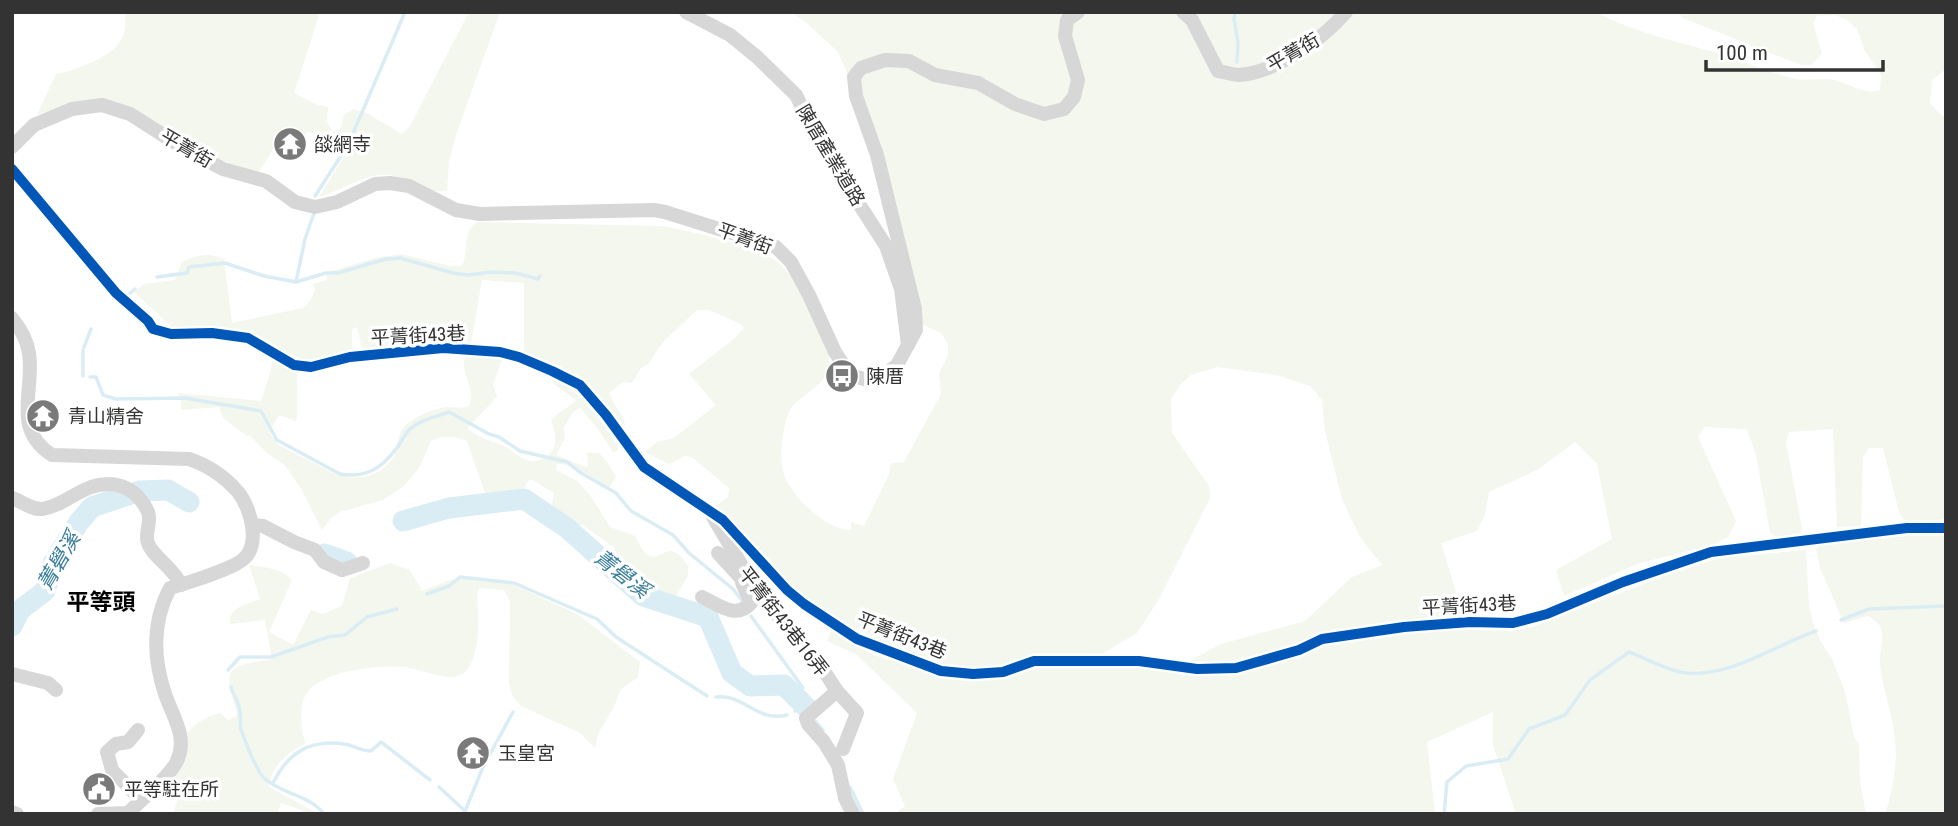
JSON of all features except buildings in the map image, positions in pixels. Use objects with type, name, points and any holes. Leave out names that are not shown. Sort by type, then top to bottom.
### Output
[{"type":"street","name":"陳厝產業道路","points":[[686,12],[730,35],[796,94],[818,140],[886,246],[901,289],[908,345]]},
{"type":"street","name":"平菁街","points":[[12,147],[34,125],[72,108],[102,105],[130,114],[223,169],[266,181],[295,202],[315,207],[337,202],[375,184],[390,183],[409,186],[456,210],[480,214],[654,210],[665,212],[776,247],[791,262],[835,352],[850,375],[864,379],[881,377],[897,365],[916,331],[911,289],[877,155],[856,96],[854,77],[861,68],[885,60],[909,61],[935,75],[978,83],[1015,104],[1044,114],[1064,109],[1074,97],[1078,80],[1065,36],[1067,20],[1078,12]]},
{"type":"street","name":"平菁街","points":[[1182,12],[1192,20],[1218,71],[1237,75],[1263,71],[1318,41],[1346,12]]},
{"type":"street","name":"平菁街43巷","points":[[12,169],[116,293],[148,321],[153,329],[171,334],[212,333],[248,338],[294,365],[310,367],[360,356],[443,348],[500,352],[519,357],[580,385],[644,467],[723,520],[787,590],[804,604],[857,639],[941,671],[973,674],[1003,672],[1034,661],[1139,661],[1197,669],[1237,668],[1298,650],[1322,639],[1404,627],[1470,622],[1513,623],[1712,552],[1907,528],[1946,528]]},
{"type":"street","points":[[12,317],[24,337],[29,355],[27,418],[34,440],[42,449],[52,455],[189,459],[203,463],[240,494],[253,525],[252,548],[242,561],[170,588],[158,616],[156,654],[165,692],[181,732],[181,750],[176,765],[129,813],[98,814]]},
{"type":"street","points":[[12,498],[41,509],[67,501],[102,484],[124,486],[132,490],[149,514],[148,546],[177,575],[181,585]]},
{"type":"street","name":"平菁街43巷16弄","points":[[711,513],[741,573],[858,713],[843,749]]},
{"type":"street","points":[[253,525],[263,526],[315,550],[324,562],[342,570],[363,564]]},
{"type":"street","points":[[702,597],[734,612],[745,609],[751,603],[741,573],[718,553]]},
{"type":"street","points":[[12,674],[48,683],[56,690]]},
{"type":"street","name":"平菁街43巷16弄","points":[[837,691],[806,718],[838,765],[845,798],[853,814]]},
{"type":"street","points":[[138,730],[128,742],[116,744],[107,752],[112,770],[141,800]]},
{"type":"street","points":[[12,812],[17,814]]},
{"type":"shaded area","points":[[125,12],[320,12],[294,93],[315,104],[328,107],[327,121],[332,132],[340,130],[344,115],[354,109],[402,134],[410,126],[469,12],[500,12],[457,132],[449,161],[447,190],[432,191],[396,176],[379,175],[319,197],[348,150],[307,131],[305,137],[280,130],[271,153],[258,173],[212,157],[104,100],[80,101],[37,115],[56,74],[92,62],[116,46],[124,34]]},
{"type":"shaded area","points":[[791,12],[1596,12],[1643,32],[1724,55],[1778,74],[1801,80],[1829,79],[1861,90],[1873,91],[1880,90],[1881,75],[1865,51],[1857,29],[1847,20],[1835,15],[1817,16],[1813,23],[1822,54],[1811,65],[1801,65],[1683,18],[1678,12],[1946,12],[1946,69],[1932,80],[1930,103],[1946,117],[1946,519],[1913,522],[1904,520],[1899,512],[1883,448],[1869,448],[1863,457],[1861,526],[1837,527],[1833,429],[1789,432],[1786,443],[1802,528],[1799,536],[1776,537],[1770,532],[1756,455],[1747,429],[1704,427],[1698,437],[1736,521],[1728,537],[1713,545],[1640,563],[1564,596],[1556,570],[1612,539],[1597,464],[1575,442],[1537,470],[1489,492],[1485,514],[1477,531],[1441,543],[1468,630],[1511,631],[1532,627],[1719,558],[1806,550],[1809,606],[1820,640],[1832,659],[1845,692],[1854,737],[1859,744],[1860,782],[1866,814],[1516,814],[1493,745],[1493,712],[1427,742],[1435,814],[894,814],[905,806],[893,779],[917,713],[857,655],[827,641],[832,629],[839,636],[874,655],[939,676],[1024,670],[1043,666],[1183,664],[1221,644],[1305,621],[1352,577],[1382,565],[1360,537],[1342,499],[1325,431],[1322,400],[1310,386],[1276,375],[1218,367],[1191,375],[1180,385],[1171,399],[1172,433],[1209,486],[1210,498],[1159,599],[1137,633],[1100,655],[1005,667],[939,667],[832,618],[796,592],[712,509],[728,497],[729,488],[692,457],[685,456],[669,464],[645,452],[657,442],[674,438],[716,405],[689,374],[735,338],[744,328],[741,324],[709,310],[697,310],[663,342],[632,383],[623,382],[609,393],[624,421],[625,425],[622,426],[600,401],[524,355],[524,283],[482,280],[471,344],[434,342],[362,349],[357,327],[352,329],[352,349],[322,360],[292,356],[269,343],[173,328],[134,292],[144,284],[175,280],[182,262],[203,255],[219,257],[224,259],[232,323],[303,308],[315,290],[313,284],[327,280],[326,273],[375,258],[401,254],[450,266],[462,266],[469,231],[477,222],[661,226],[742,246],[772,258],[787,271],[806,301],[829,352],[828,370],[824,377],[795,404],[787,417],[782,446],[784,475],[803,503],[821,519],[841,529],[851,530],[851,522],[864,526],[889,474],[891,463],[904,462],[941,394],[939,374],[948,355],[948,344],[941,333],[919,323],[874,136],[838,52]]},
{"type":"shaded area","points":[[466,354],[502,360],[493,384],[497,397],[467,428],[526,460],[536,461],[551,453],[555,438],[551,421],[576,400],[553,381],[556,379],[576,393],[591,408],[617,445],[618,451],[613,452],[580,408],[573,412],[564,427],[565,438],[556,455],[586,467],[587,453],[599,453],[616,477],[609,488],[573,465],[557,464],[556,470],[577,481],[590,495],[610,527],[635,536],[647,555],[652,557],[671,551],[681,557],[688,566],[688,576],[674,599],[656,597],[640,589],[613,566],[615,548],[581,524],[577,532],[574,532],[550,515],[554,493],[531,479],[520,492],[485,493],[467,441],[458,438],[444,437],[431,441],[419,468],[404,486],[383,500],[340,512],[331,518],[322,530],[302,490],[285,465],[268,454],[249,435],[223,418],[219,407],[181,410],[178,393],[261,401],[272,360],[292,367],[297,375],[296,421],[279,415],[269,432],[279,445],[333,473],[350,477],[368,476],[390,462],[401,431],[407,424],[437,409],[469,406],[471,393],[464,367]]},
{"type":"shaded area","points":[[1946,532],[1946,814],[1885,814],[1894,776],[1896,748],[1880,664],[1882,631],[1868,616],[1844,623],[1820,568],[1816,549],[1820,545]]},
{"type":"shaded area","points":[[390,563],[410,570],[422,591],[450,580],[464,579],[507,583],[518,587],[577,614],[640,662],[638,677],[620,690],[614,707],[598,734],[595,748],[580,733],[521,706],[514,698],[509,681],[510,601],[504,590],[480,588],[477,598],[478,627],[475,650],[468,669],[462,674],[450,677],[399,667],[353,670],[323,680],[305,696],[301,714],[305,744],[281,761],[273,773],[269,787],[319,814],[303,814],[302,810],[281,803],[277,814],[173,814],[180,793],[170,783],[183,765],[185,735],[211,716],[221,713],[227,720],[236,717],[230,686],[232,671],[245,664],[272,659],[265,620],[230,624],[235,610],[260,599],[249,565],[267,567],[292,580],[269,632],[293,645],[311,610],[323,614],[342,606],[350,578]]},
{"type":"waterway","points":[[315,196],[348,145],[405,12]]},
{"type":"waterway","points":[[1235,12],[1237,62]]},
{"type":"waterway","points":[[296,282],[305,239],[314,213]]},
{"type":"waterway","points":[[157,277],[187,273],[189,267],[225,263],[264,276],[296,282],[386,259],[400,258],[468,275],[492,272],[516,273],[538,279],[540,276]]},
{"type":"waterway","points":[[127,296],[135,289]]},
{"type":"waterway","points":[[84,347],[91,329]]},
{"type":"waterway","points":[[83,350],[83,376]]},
{"type":"waterway","points":[[90,377],[96,377],[103,395],[116,399],[185,398],[261,411],[277,440],[340,474],[349,475],[358,475],[379,467],[413,427],[449,412],[499,437],[520,451],[567,462],[616,493],[631,511],[673,535],[689,553],[733,589],[743,602]]},
{"type":"waterway","name":"菁礐溪","points":[[12,626],[20,610],[45,591],[53,563],[92,507],[140,491],[168,490],[189,502]]},
{"type":"waterway","name":"菁礐溪","points":[[403,521],[449,508],[524,499],[567,528],[643,596],[708,617],[732,673],[750,686],[784,685],[807,708]]},
{"type":"waterway","name":"菁礐溪","points":[[325,554],[347,562]]},
{"type":"waterway","points":[[427,594],[449,586],[460,577],[514,583],[597,619],[616,637],[707,696]]},
{"type":"waterway","points":[[1841,620],[1869,609],[1946,606]]},
{"type":"waterway","points":[[228,670],[240,657],[271,657],[328,637],[345,635],[367,617],[397,609]]},
{"type":"waterway","points":[[751,616],[803,688]]},
{"type":"waterway","name":"菁礐溪","points":[[1444,814],[1447,782],[1466,766],[1508,759],[1529,729],[1565,715],[1590,680],[1629,652],[1680,672],[1697,673],[1732,667],[1816,631]]},
{"type":"waterway","points":[[231,687],[240,712],[241,729],[261,775],[279,788],[311,803],[324,814]]},
{"type":"waterway","points":[[716,697],[734,699],[767,715],[787,715]]},
{"type":"waterway","name":"菁礐溪","points":[[795,711],[808,700]]},
{"type":"waterway","points":[[439,787],[465,811],[483,767],[513,712]]},
{"type":"waterway","name":"菁礐溪","points":[[815,721],[823,730]]},
{"type":"waterway","points":[[273,783],[293,756],[310,746],[332,743],[371,751],[381,742],[430,780]]},
{"type":"waterway","name":"菁礐溪","points":[[850,787],[863,814]]},
{"type":"cycle path","points":[[12,169],[116,293],[148,321],[153,329],[171,334],[212,333],[248,338],[294,365],[311,367],[350,357],[443,348],[500,352],[519,357],[580,385],[644,467],[723,520],[787,590],[804,604],[857,639],[941,671],[973,674],[1003,672],[1034,661],[1139,661],[1197,669],[1236,668],[1299,650],[1322,639],[1404,627],[1470,622],[1513,623],[1547,614],[1623,582],[1711,552],[1907,528],[1946,528]]},
{"type":"place","name":"燄網寺","points":[[290,144]]},
{"type":"place","name":"陳厝","points":[[842,376]]},
{"type":"place","name":"青山精舍","points":[[43,416]]},
{"type":"place","name":"玉皇宮","points":[[473,753]]},
{"type":"place","name":"平等駐在所","points":[[99,789]]},
{"type":"district","name":"平等頭","points":[[101,602]]}]
